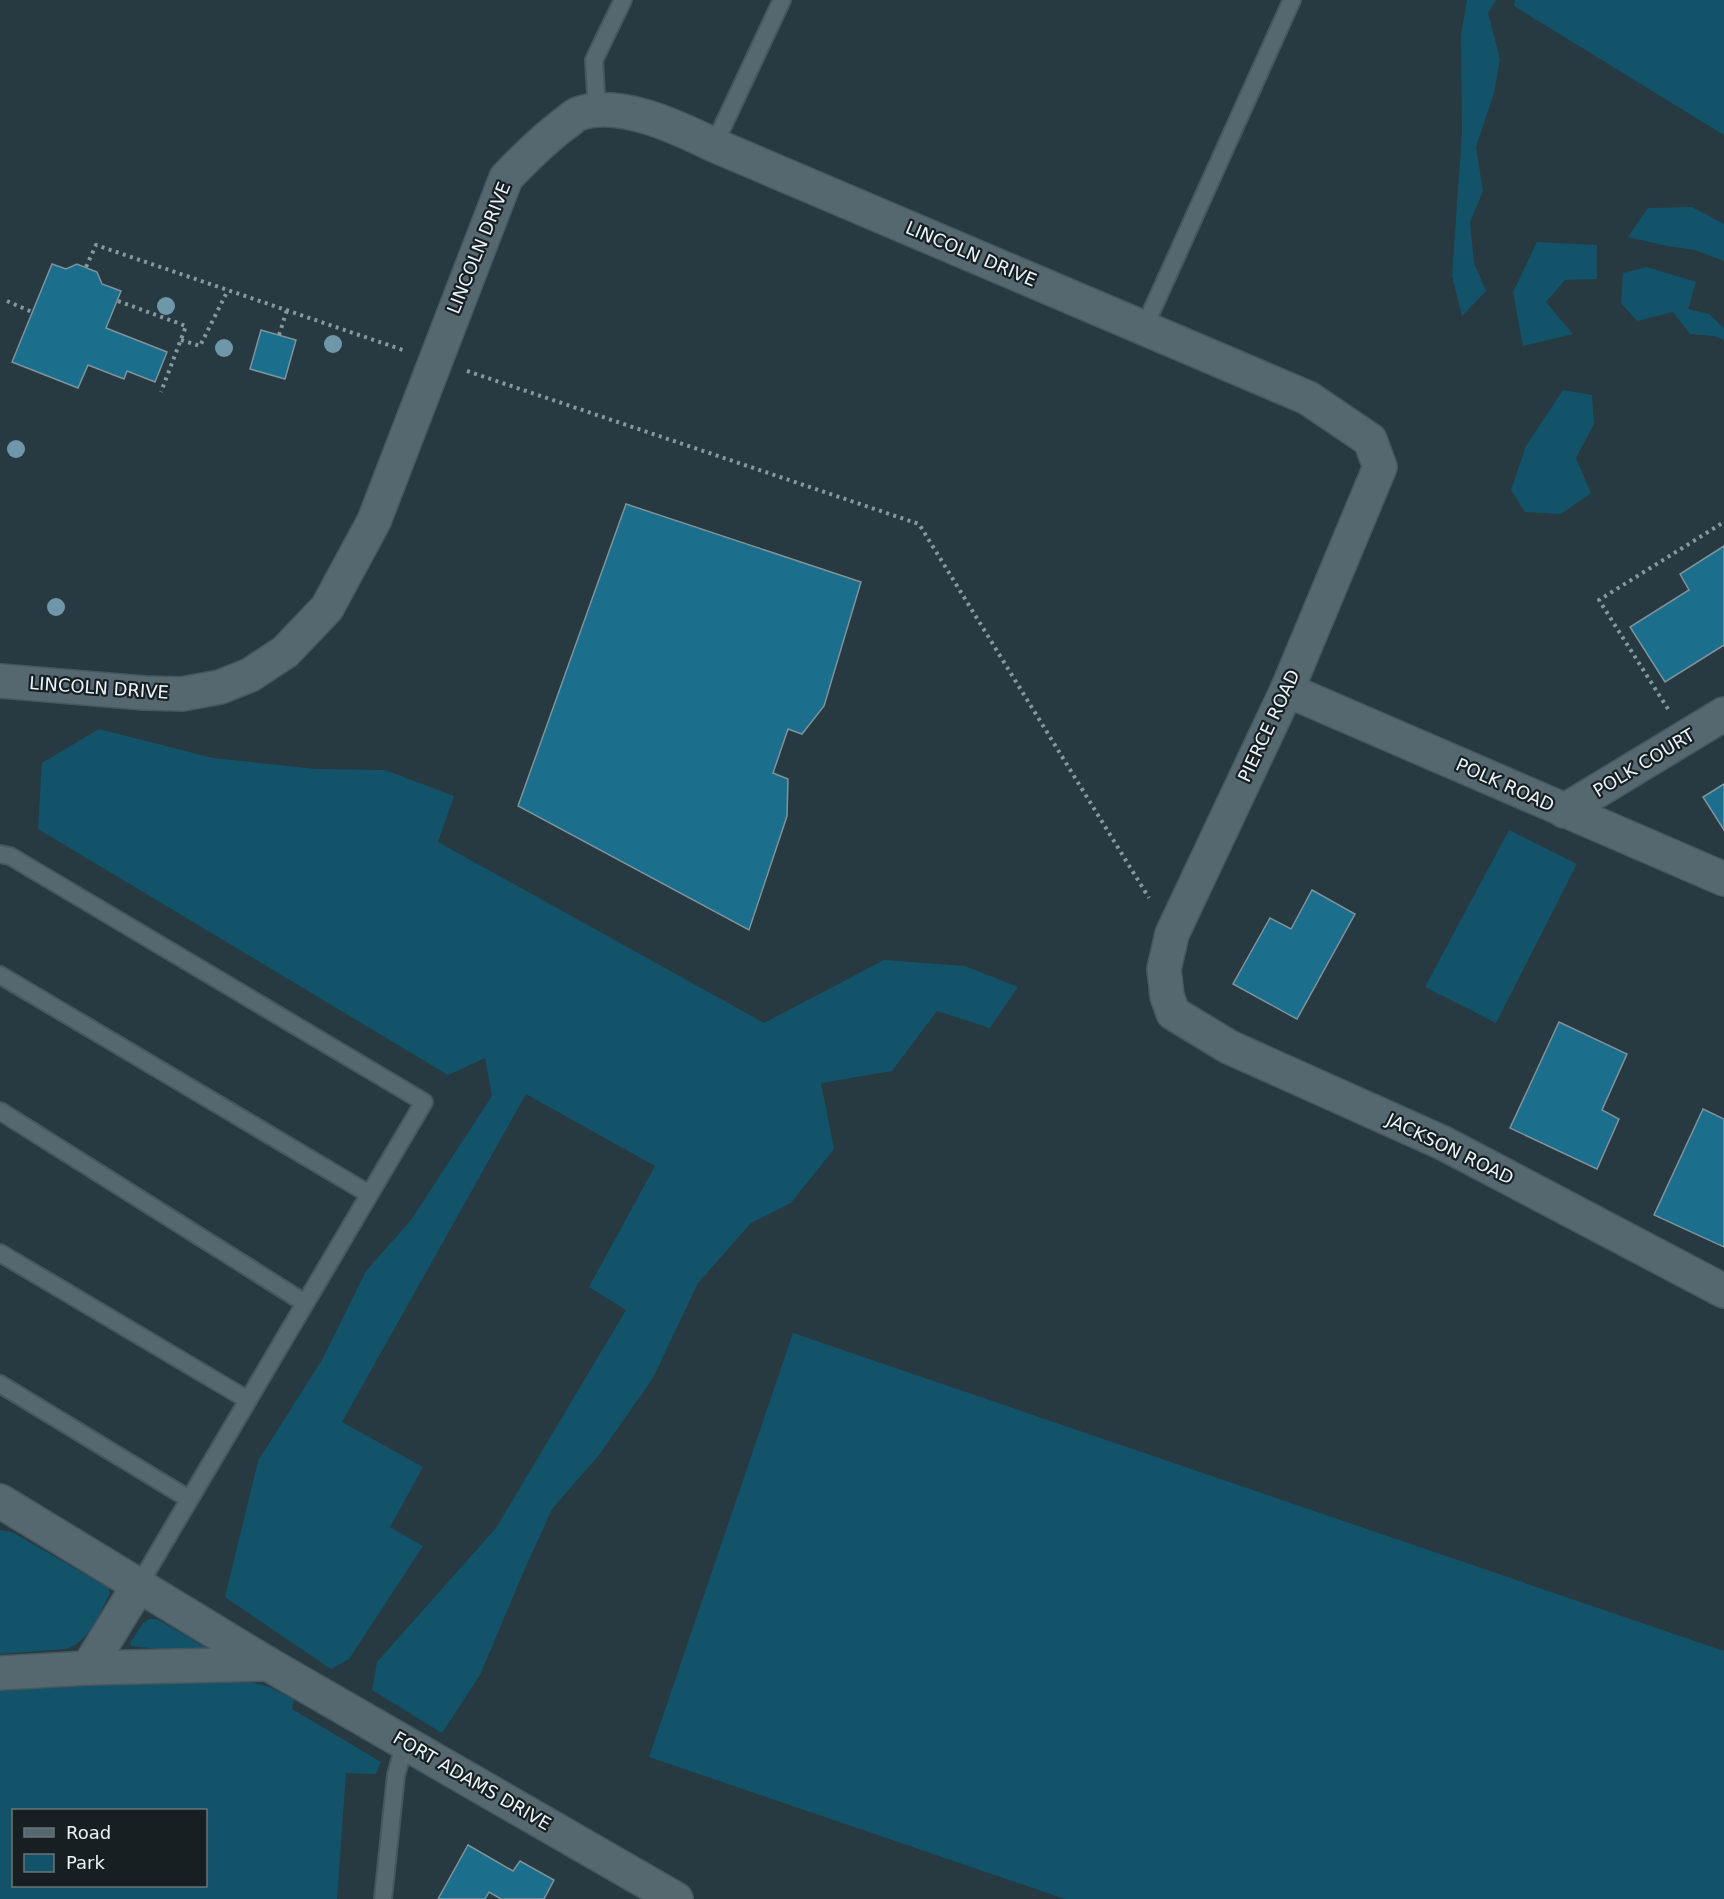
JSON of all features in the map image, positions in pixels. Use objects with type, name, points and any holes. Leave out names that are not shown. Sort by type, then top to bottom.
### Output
[{"type":"street","name":"LINCOLN DRIVE","points":[[0,681],[182,694],[220,687],[250,675],[285,652],[327,608],[374,521],[506,178],[538,145],[577,115],[597,111],[609,109],[641,116],[684,130],[714,146],[1308,398],[1370,440]]},
{"type":"street","name":"PIERCE ROAD","points":[[1173,1013],[1167,996],[1164,969],[1172,934],[1287,690],[1380,467],[1370,440]]},
{"type":"street","name":"POLK ROAD","points":[[1287,690],[1724,879]]},
{"type":"street","name":"POLK COURT","points":[[1564,811],[1724,714]]},
{"type":"street","name":"JACKSON ROAD","points":[[1173,1013],[1229,1047],[1443,1143],[1724,1291]]},
{"type":"street","name":"FORT ADAMS DRIVE","points":[[0,1501],[268,1664],[676,1899]]},
{"type":"street","points":[[88,1668],[139,1585]]},
{"type":"street","points":[[0,1673],[88,1668],[268,1664]]},
{"type":"lane","points":[[597,111],[594,60],[623,0]]},
{"type":"lane","points":[[714,146],[782,0]]},
{"type":"lane","points":[[1144,328],[1292,0]]},
{"type":"lane","points":[[0,854],[10,856],[424,1102],[139,1585]]},
{"type":"lane","points":[[0,975],[369,1194]]},
{"type":"lane","points":[[0,1111],[305,1303]]},
{"type":"lane","points":[[0,1252],[248,1401]]},
{"type":"lane","points":[[0,1384],[189,1499]]},
{"type":"lane","points":[[383,1899],[396,1775],[405,1743]]},
{"type":"path","points":[[86,267],[96,245],[919,524],[1172,934]]},
{"type":"path","points":[[181,339],[200,346],[228,290]]},
{"type":"path","points":[[7,301],[32,312]]},
{"type":"path","points":[[118,301],[186,326],[161,392]]},
{"type":"path","points":[[279,335],[287,310]]},
{"type":"path","points":[[1686,737],[1599,600],[1724,522]]},
{"type":"green space","points":[[1467,0],[1496,0],[1488,13],[1500,59],[1494,93],[1476,147],[1483,191],[1470,222],[1474,263],[1486,291],[1462,316],[1452,276],[1462,132],[1461,35]]},
{"type":"green space","points":[[1515,0],[1724,0],[1724,135],[1514,6]]},
{"type":"green space","points":[[1692,207],[1724,224],[1724,261],[1695,250],[1628,237],[1648,208]]},
{"type":"green space","points":[[1537,242],[1597,245],[1597,279],[1565,280],[1546,302],[1573,334],[1523,346],[1513,292]]},
{"type":"green space","points":[[1647,267],[1696,282],[1688,309],[1709,314],[1724,328],[1724,340],[1714,336],[1690,334],[1673,312],[1637,321],[1621,303],[1623,273]]},
{"type":"green space","points":[[1563,390],[1592,395],[1594,424],[1576,458],[1591,493],[1561,514],[1525,512],[1511,490],[1526,446]]},
{"type":"green space","points":[[99,729],[213,758],[316,769],[385,770],[454,796],[438,842],[764,1023],[884,960],[965,966],[1018,987],[990,1028],[937,1011],[892,1071],[821,1083],[834,1149],[791,1203],[751,1223],[698,1283],[653,1378],[599,1455],[552,1509],[480,1675],[442,1733],[372,1690],[377,1662],[496,1528],[626,1310],[589,1287],[655,1166],[526,1094],[342,1422],[423,1467],[390,1527],[423,1546],[349,1659],[331,1669],[225,1597],[258,1461],[322,1360],[366,1271],[411,1220],[492,1096],[485,1058],[448,1075],[38,829],[42,763]]},
{"type":"green space","points":[[1509,830],[1577,864],[1496,1023],[1425,987]]},
{"type":"green space","points":[[793,1333],[1724,1651],[1724,1899],[1065,1899],[649,1757]]},
{"type":"green space","points":[[0,1530],[12,1532],[109,1588],[110,1593],[98,1618],[88,1633],[74,1645],[66,1649],[0,1654]]},
{"type":"green space","points":[[149,1619],[157,1619],[212,1651],[211,1655],[131,1646],[130,1643],[143,1623]]},
{"type":"green space","points":[[157,1680],[246,1681],[270,1687],[294,1700],[292,1709],[381,1762],[376,1774],[346,1773],[337,1899],[0,1899],[0,1690]]},
{"type":"building","points":[[52,264],[66,269],[77,264],[97,272],[102,284],[121,291],[106,328],[167,352],[155,382],[127,371],[124,379],[88,365],[78,388],[12,362]]},
{"type":"building","points":[[261,330],[296,340],[285,379],[250,369]]},
{"type":"building","points":[[626,504],[861,582],[824,706],[802,734],[788,729],[773,773],[788,779],[787,816],[749,930],[518,806]]},
{"type":"building","points":[[1724,546],[1724,645],[1665,682],[1630,627],[1689,590],[1680,574]]},
{"type":"building","points":[[1724,784],[1724,830],[1703,797]]},
{"type":"building","points":[[1312,890],[1355,914],[1297,1019],[1233,984],[1270,918],[1291,929]]},
{"type":"building","points":[[1559,1022],[1627,1054],[1602,1110],[1619,1119],[1597,1169],[1510,1128]]},
{"type":"building","points":[[1703,1109],[1724,1119],[1724,1247],[1654,1215]]},
{"type":"building","points":[[468,1845],[513,1871],[520,1861],[554,1880],[544,1899],[501,1899],[489,1892],[485,1899],[438,1899]]}]
